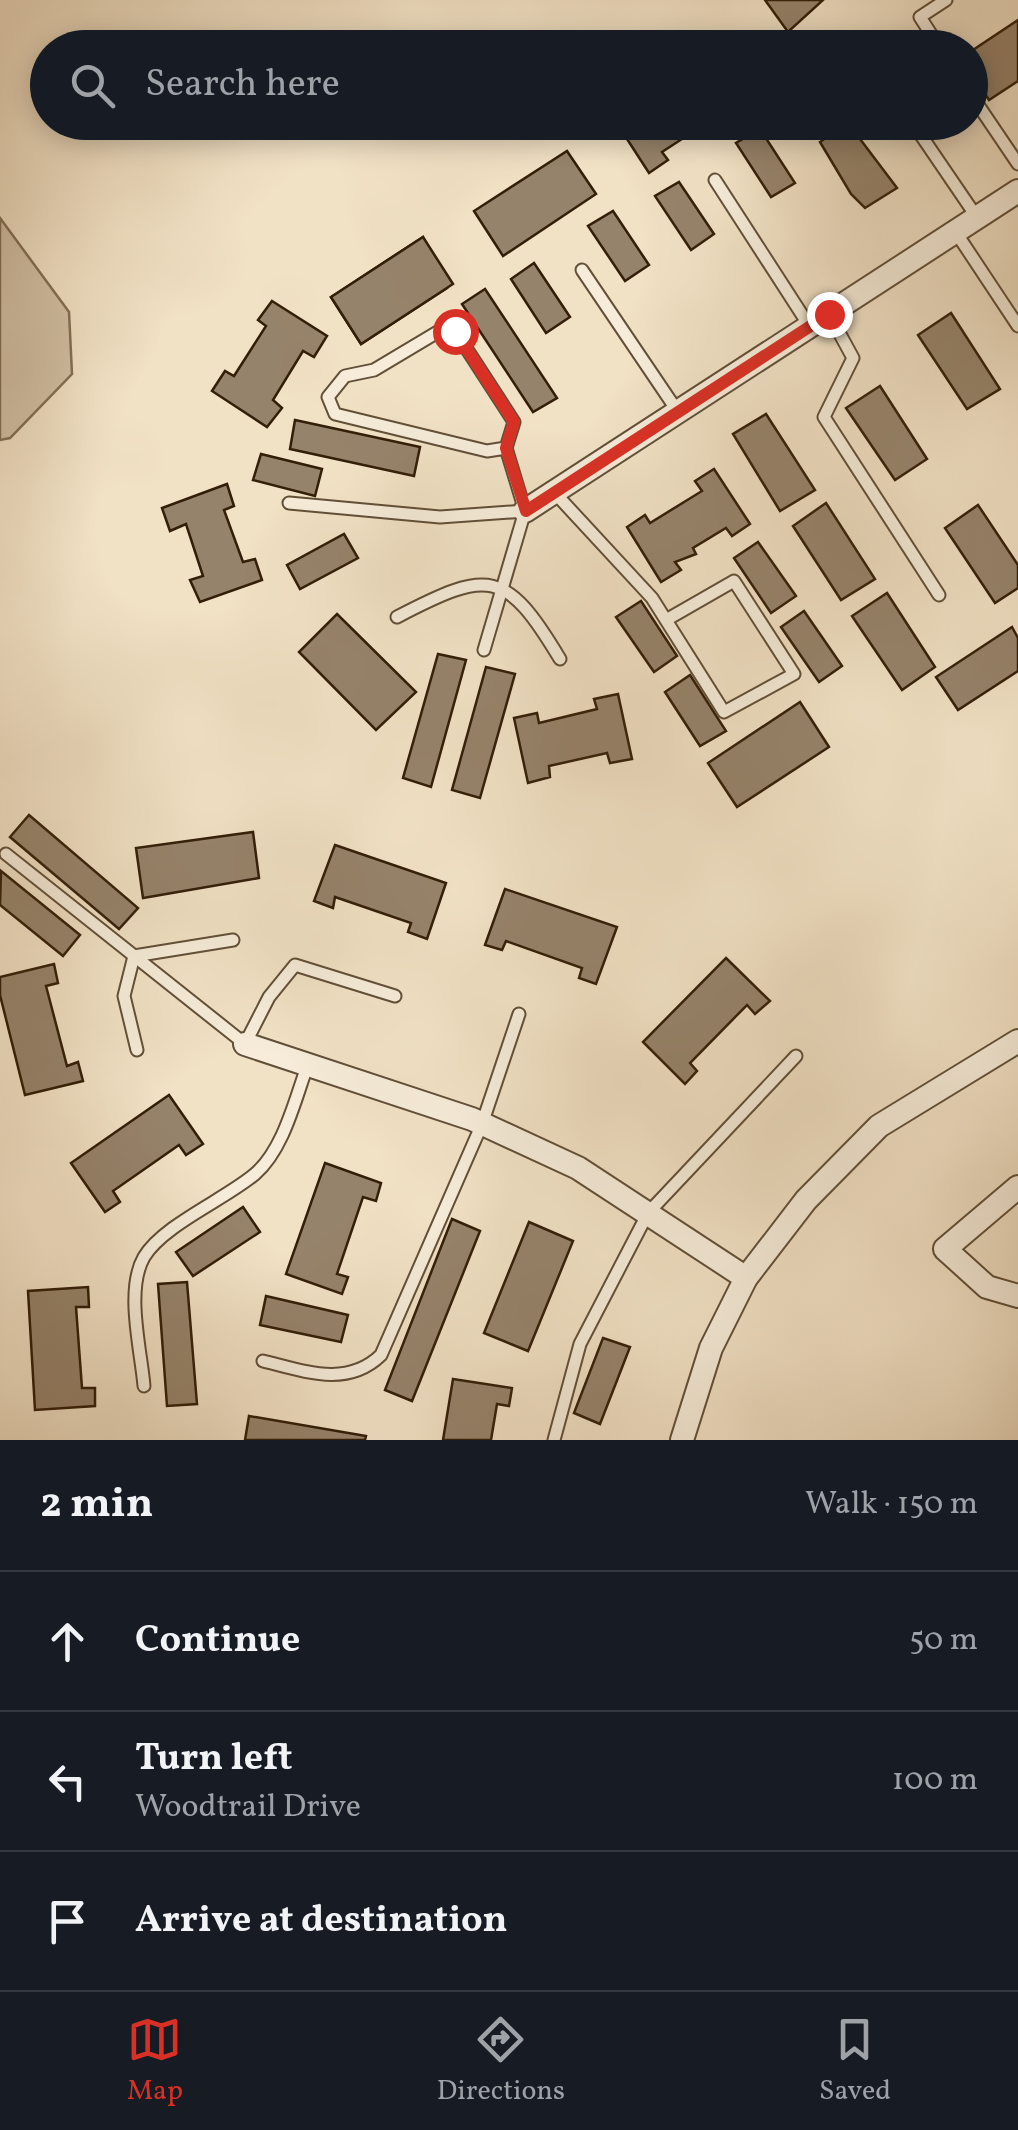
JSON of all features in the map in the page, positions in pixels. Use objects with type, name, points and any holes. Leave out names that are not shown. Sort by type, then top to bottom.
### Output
[{"type":"street","points":[[526,511],[1018,192]]},
{"type":"street","points":[[682,1440],[711,1348],[746,1278],[806,1200],[879,1126],[1018,1041]]},
{"type":"street","points":[[245,1044],[482,1124],[578,1168],[746,1278]]},
{"type":"street","points":[[1018,1187],[945,1249],[988,1287],[1018,1296]]},
{"type":"lane","points":[[929,30],[920,16],[946,0]]},
{"type":"lane","points":[[988,119],[1018,164]]},
{"type":"lane","points":[[924,140],[976,216]]},
{"type":"lane","points":[[715,180],[852,358],[824,417],[939,595]]},
{"type":"lane","points":[[955,231],[1018,326]]},
{"type":"lane","points":[[582,270],[678,412]]},
{"type":"lane","points":[[484,650],[526,511],[506,448],[514,422],[455,331],[441,330],[374,370],[346,376],[328,397],[335,414],[487,451],[506,448]]},
{"type":"lane","points":[[554,492],[652,598],[724,712],[794,674],[734,581],[666,620]]},
{"type":"lane","points":[[289,503],[440,517],[526,511]]},
{"type":"lane","points":[[397,617],[467,585],[502,589],[526,605],[560,659]]},
{"type":"lane","points":[[6,854],[245,1044],[269,996],[296,965],[395,996]]},
{"type":"lane","points":[[134,956],[233,940]]},
{"type":"lane","points":[[134,956],[124,996],[137,1050]]},
{"type":"lane","points":[[263,1360],[321,1376],[354,1372],[381,1355],[482,1124],[520,1014]]},
{"type":"lane","points":[[554,1440],[580,1344],[648,1213],[796,1056]]},
{"type":"lane","points":[[144,1386],[136,1291],[143,1258],[159,1241],[258,1172],[283,1132],[308,1064]]},
{"type":"shaded area","points":[[0,218],[69,312],[72,374],[10,438],[0,440]]},
{"type":"building","points":[[765,0],[823,0],[790,30]]},
{"type":"building","points":[[1018,20],[1018,81],[989,100],[988,98],[988,40]]},
{"type":"building","points":[[628,140],[680,140],[662,152],[668,160],[649,173]]},
{"type":"building","points":[[767,140],[795,183],[771,197],[736,143]]},
{"type":"building","points":[[861,140],[897,188],[865,208],[851,194],[820,142]]},
{"type":"building","points":[[567,151],[596,194],[503,256],[474,211]]},
{"type":"building","points":[[679,182],[714,234],[691,250],[655,196]]},
{"type":"building","points":[[613,211],[649,265],[625,281],[588,226]]},
{"type":"building","points":[[423,237],[447,288],[361,344],[331,297]]},
{"type":"building","points":[[423,237],[453,284],[361,344],[331,297]]},
{"type":"building","points":[[534,263],[570,317],[546,333],[511,279]]},
{"type":"building","points":[[485,289],[557,398],[533,412],[462,304]]},
{"type":"building","points":[[272,301],[327,336],[314,357],[303,351],[273,400],[282,408],[267,427],[212,391],[225,371],[234,376],[266,326],[258,320]]},
{"type":"building","points":[[951,313],[1000,389],[967,409],[918,335]]},
{"type":"building","points":[[880,386],[927,459],[895,480],[846,408]]},
{"type":"building","points":[[766,414],[815,490],[780,511],[733,434]]},
{"type":"building","points":[[295,420],[420,447],[414,476],[290,449]]},
{"type":"building","points":[[261,454],[322,469],[315,496],[253,480]]},
{"type":"building","points":[[714,469],[750,524],[732,536],[726,528],[693,548],[696,554],[675,562],[681,570],[661,582],[627,527],[645,515],[650,523],[702,491],[695,481]]},
{"type":"building","points":[[227,484],[234,506],[224,510],[243,562],[255,559],[262,580],[200,602],[190,580],[203,576],[186,524],[170,531],[162,508]]},
{"type":"building","points":[[826,503],[875,579],[841,600],[793,526]]},
{"type":"building","points":[[978,505],[1018,565],[1018,588],[995,603],[945,528]]},
{"type":"building","points":[[344,534],[358,558],[300,589],[287,565]]},
{"type":"building","points":[[758,542],[796,596],[771,613],[734,558]]},
{"type":"building","points":[[887,593],[935,667],[902,690],[852,616]]},
{"type":"building","points":[[641,601],[677,656],[654,672],[616,617]]},
{"type":"building","points":[[804,611],[842,666],[819,682],[781,627]]},
{"type":"building","points":[[337,614],[416,692],[376,730],[299,652]]},
{"type":"building","points":[[1012,627],[1018,638],[1018,671],[958,710],[936,677]]},
{"type":"building","points":[[438,654],[466,660],[431,787],[403,778]]},
{"type":"building","points":[[486,667],[515,674],[480,798],[452,790]]},
{"type":"building","points":[[690,675],[726,731],[700,746],[665,692]]},
{"type":"building","points":[[618,694],[632,759],[610,763],[607,753],[549,766],[550,777],[528,783],[514,718],[537,713],[539,723],[597,709],[594,699]]},
{"type":"building","points":[[800,702],[829,747],[737,807],[708,763]]},
{"type":"building","points":[[29,815],[138,908],[119,929],[10,837]]},
{"type":"building","points":[[253,832],[259,878],[143,898],[136,848]]},
{"type":"building","points":[[335,845],[446,883],[427,939],[408,932],[411,923],[335,897],[333,908],[314,901]]},
{"type":"building","points":[[1,871],[80,935],[63,956],[0,905]]},
{"type":"building","points":[[505,889],[617,927],[596,984],[579,978],[582,968],[506,941],[502,950],[485,945]]},
{"type":"building","points":[[726,958],[770,1001],[755,1014],[747,1005],[690,1063],[697,1071],[685,1084],[643,1042]]},
{"type":"building","points":[[54,964],[58,983],[46,986],[67,1066],[78,1062],[83,1081],[25,1095],[0,995],[0,977]]},
{"type":"building","points":[[169,1095],[203,1144],[186,1155],[179,1145],[113,1191],[120,1202],[105,1212],[71,1163]]},
{"type":"building","points":[[325,1163],[381,1183],[376,1201],[363,1197],[337,1274],[348,1277],[342,1294],[286,1274]]},
{"type":"building","points":[[243,1207],[260,1232],[193,1276],[176,1252]]},
{"type":"building","points":[[452,1219],[480,1231],[412,1401],[385,1390]]},
{"type":"building","points":[[529,1222],[573,1241],[528,1351],[484,1333]]},
{"type":"building","points":[[187,1282],[197,1404],[167,1406],[158,1284]]},
{"type":"building","points":[[88,1287],[89,1307],[76,1307],[82,1388],[95,1388],[95,1406],[35,1410],[28,1291]]},
{"type":"building","points":[[266,1296],[348,1315],[341,1342],[260,1325]]},
{"type":"building","points":[[603,1338],[630,1347],[600,1424],[574,1413]]},
{"type":"building","points":[[453,1379],[512,1388],[509,1406],[497,1404],[491,1440],[443,1440]]},
{"type":"building","points":[[249,1416],[366,1436],[365,1440],[245,1440]]},
{"type":"route","points":[[455,331],[514,422],[506,448],[526,511],[829,314]]}]
